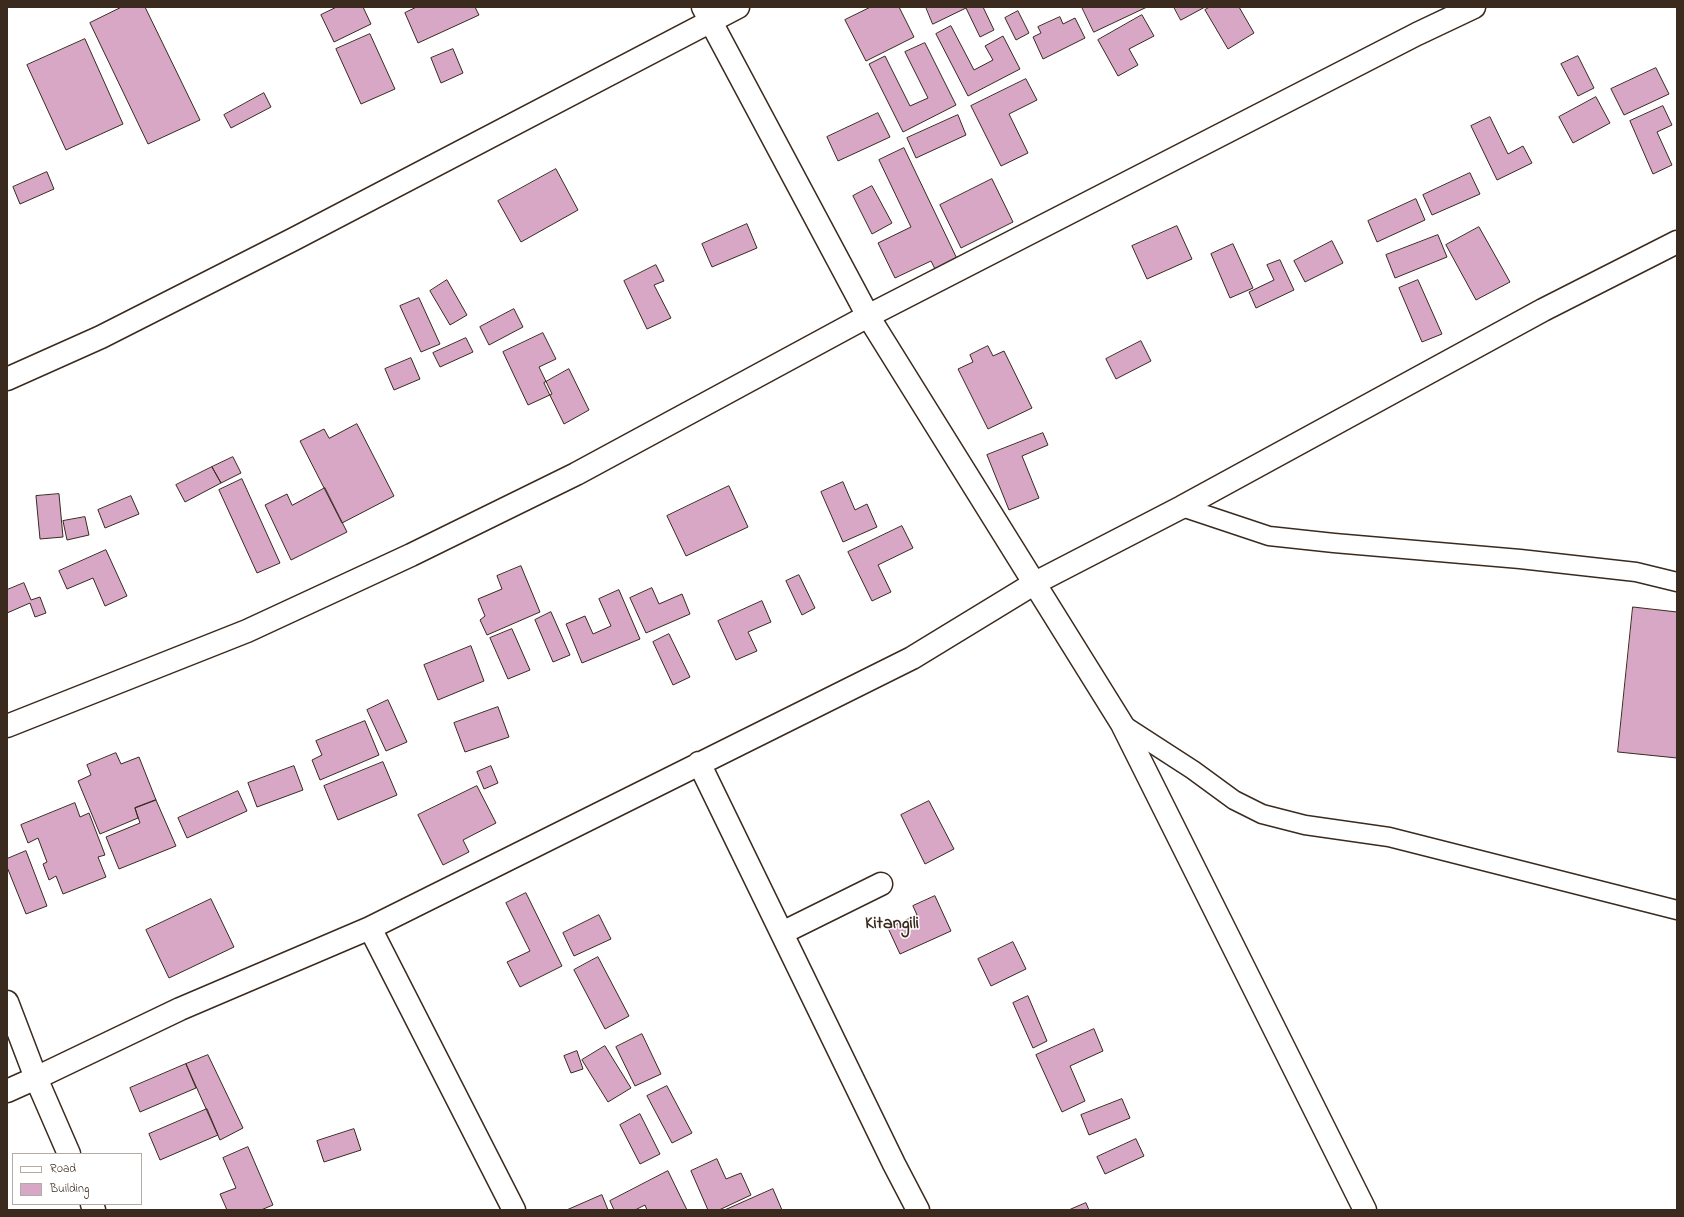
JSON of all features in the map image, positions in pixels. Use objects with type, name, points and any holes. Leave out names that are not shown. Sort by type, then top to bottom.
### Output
[{"type":"street","points":[[7,379],[101,337],[294,239],[707,14],[738,7]]},
{"type":"street","points":[[7,726],[247,631],[411,555],[576,474],[868,316],[1416,34],[1474,7]]},
{"type":"street","points":[[707,14],[868,316],[1122,724],[1365,1210]]},
{"type":"street","points":[[7,1091],[180,1008],[370,928],[912,658],[1035,583],[1182,507],[1543,310],[1677,242]]},
{"type":"street","points":[[699,763],[894,1164],[918,1210]]},
{"type":"street","points":[[782,932],[881,884]]},
{"type":"street","points":[[370,928],[514,1210]]},
{"type":"street","points":[[7,1002],[36,1078],[69,1153]]},
{"type":"lane","points":[[1182,507],[1268,536],[1536,560],[1636,572],[1677,582]]},
{"type":"lane","points":[[1122,724],[1193,770],[1234,800],[1262,814],[1305,825],[1389,837],[1677,910]]},
{"type":"building","points":[[122,7],[145,7],[200,120],[148,144],[90,23]]},
{"type":"building","points":[[337,7],[363,7],[371,24],[334,42],[321,15]]},
{"type":"building","points":[[417,7],[475,7],[479,15],[418,43],[405,13]]},
{"type":"building","points":[[871,7],[899,7],[914,37],[866,61],[845,20]]},
{"type":"building","points":[[926,7],[983,7],[994,30],[980,37],[966,8],[933,24]]},
{"type":"building","points":[[1082,7],[1147,7],[1094,32]]},
{"type":"building","points":[[1174,7],[1205,7],[1181,20]]},
{"type":"building","points":[[1210,7],[1239,7],[1254,33],[1228,49],[1205,10]]},
{"type":"building","points":[[1018,11],[1029,33],[1016,40],[1005,18]]},
{"type":"building","points":[[1142,15],[1154,36],[1129,49],[1138,65],[1118,76],[1098,40]]},
{"type":"building","points":[[1060,17],[1063,24],[1075,18],[1085,38],[1043,59],[1033,37],[1041,33],[1038,27]]},
{"type":"building","points":[[951,26],[974,70],[993,60],[985,46],[1003,36],[1020,69],[968,96],[936,34]]},
{"type":"building","points":[[370,34],[395,89],[361,104],[336,49]]},
{"type":"building","points":[[85,39],[123,124],[66,150],[27,65]]},
{"type":"building","points":[[925,43],[956,105],[903,132],[869,64],[885,56],[910,106],[928,98],[905,52]]},
{"type":"building","points":[[453,49],[463,73],[441,83],[431,58]]},
{"type":"building","points":[[1578,56],[1594,88],[1578,96],[1561,64]]},
{"type":"building","points":[[1656,68],[1669,94],[1624,115],[1611,89]]},
{"type":"building","points":[[1026,79],[1037,100],[1009,114],[1028,153],[1001,166],[971,106]]},
{"type":"building","points":[[264,93],[271,107],[231,128],[224,115]]},
{"type":"building","points":[[1596,97],[1610,123],[1573,143],[1559,117]]},
{"type":"building","points":[[1663,106],[1672,125],[1657,132],[1672,165],[1653,174],[1630,121]]},
{"type":"building","points":[[878,113],[890,137],[838,161],[827,137]]},
{"type":"building","points":[[958,115],[966,135],[916,158],[907,138]]},
{"type":"building","points":[[1490,117],[1508,154],[1523,146],[1532,163],[1497,180],[1471,126]]},
{"type":"building","points":[[904,148],[960,265],[938,275],[931,261],[895,278],[878,243],[911,227],[879,160]]},
{"type":"building","points":[[556,169],[578,210],[521,242],[498,201]]},
{"type":"building","points":[[47,172],[54,189],[20,204],[13,187]]},
{"type":"building","points":[[1470,173],[1480,194],[1432,215],[1423,195]]},
{"type":"building","points":[[992,179],[1013,222],[961,248],[940,205]]},
{"type":"building","points":[[872,186],[892,223],[872,234],[853,196]]},
{"type":"building","points":[[1416,199],[1425,220],[1377,242],[1368,221]]},
{"type":"building","points":[[747,224],[757,248],[712,267],[702,244]]},
{"type":"building","points":[[1177,226],[1192,259],[1147,279],[1132,246]]},
{"type":"building","points":[[1479,227],[1510,282],[1476,300],[1446,245]]},
{"type":"building","points":[[1438,235],[1447,257],[1395,278],[1386,255]]},
{"type":"building","points":[[1332,241],[1343,263],[1305,282],[1294,261]]},
{"type":"building","points":[[1233,244],[1253,288],[1230,298],[1211,254]]},
{"type":"building","points":[[1280,260],[1294,290],[1256,308],[1249,292],[1274,280],[1267,265]]},
{"type":"building","points":[[656,265],[664,281],[654,285],[671,318],[647,329],[624,281]]},
{"type":"building","points":[[447,280],[467,315],[450,325],[430,291]]},
{"type":"building","points":[[1418,280],[1442,334],[1422,342],[1399,288]]},
{"type":"building","points":[[419,298],[440,344],[421,352],[400,306]]},
{"type":"building","points":[[514,309],[523,327],[489,345],[480,327]]},
{"type":"building","points":[[543,333],[556,359],[539,367],[552,394],[528,405],[503,352]]},
{"type":"building","points":[[466,338],[473,352],[440,367],[433,353]]},
{"type":"building","points":[[1141,341],[1151,361],[1116,379],[1106,359]]},
{"type":"building","points":[[988,346],[993,356],[1004,351],[1032,408],[988,429],[958,369],[973,362],[970,355]]},
{"type":"building","points":[[411,358],[420,379],[394,390],[385,369]]},
{"type":"building","points":[[569,369],[589,410],[564,424],[544,383]]},
{"type":"building","points":[[357,424],[394,496],[342,523],[300,441],[324,429],[329,438]]},
{"type":"building","points":[[1043,433],[1048,445],[1022,456],[1039,498],[1009,510],[987,455]]},
{"type":"building","points":[[233,457],[241,473],[221,483],[212,467]]},
{"type":"building","points":[[212,467],[221,483],[185,502],[176,485]]},
{"type":"building","points":[[242,479],[280,563],[257,573],[219,490]]},
{"type":"building","points":[[843,482],[855,510],[867,504],[877,527],[843,542],[821,492]]},
{"type":"building","points":[[729,486],[748,527],[686,556],[667,516]]},
{"type":"building","points":[[325,488],[347,532],[291,560],[265,505],[287,494],[292,505]]},
{"type":"building","points":[[59,494],[63,537],[40,539],[36,496]]},
{"type":"building","points":[[131,496],[139,514],[105,528],[98,510]]},
{"type":"building","points":[[85,517],[89,535],[67,540],[63,521]]},
{"type":"building","points":[[902,526],[913,548],[878,565],[891,592],[872,601],[848,552]]},
{"type":"building","points":[[106,550],[127,596],[105,606],[93,578],[67,589],[59,571]]},
{"type":"building","points":[[521,566],[540,612],[487,635],[480,620],[485,616],[478,599],[502,589],[497,576]]},
{"type":"building","points":[[799,575],[815,608],[802,615],[786,581]]},
{"type":"building","points":[[24,583],[31,600],[40,597],[46,613],[35,617],[30,603],[7,613],[7,590]]},
{"type":"building","points":[[652,588],[659,604],[682,594],[690,614],[646,633],[630,598]]},
{"type":"building","points":[[619,590],[640,639],[582,663],[566,624],[585,616],[593,634],[611,626],[599,599]]},
{"type":"building","points":[[762,601],[771,622],[748,632],[757,651],[736,660],[718,621]]},
{"type":"building","points":[[1633,607],[1677,612],[1677,758],[1618,752]]},
{"type":"building","points":[[551,612],[570,655],[553,662],[535,620]]},
{"type":"building","points":[[512,629],[530,670],[508,679],[490,638]]},
{"type":"building","points":[[669,634],[690,677],[673,685],[653,642]]},
{"type":"building","points":[[471,646],[484,681],[438,700],[424,665]]},
{"type":"building","points":[[388,700],[407,742],[386,751],[367,710]]},
{"type":"building","points":[[498,707],[509,737],[465,752],[454,723]]},
{"type":"building","points":[[365,721],[379,755],[320,780],[312,760],[322,755],[316,741]]},
{"type":"building","points":[[116,753],[121,764],[139,757],[156,800],[135,808],[138,818],[100,834],[78,781],[91,775],[87,765]]},
{"type":"building","points":[[383,762],[397,795],[338,820],[324,786]]},
{"type":"building","points":[[294,766],[303,790],[257,807],[248,783]]},
{"type":"building","points":[[491,766],[498,783],[484,789],[477,772]]},
{"type":"building","points":[[477,786],[496,823],[463,840],[469,852],[443,865],[418,815]]},
{"type":"building","points":[[238,791],[247,811],[187,838],[178,818]]},
{"type":"building","points":[[156,800],[176,846],[119,869],[106,837],[140,823],[135,808]]},
{"type":"building","points":[[929,801],[954,849],[925,864],[901,815]]},
{"type":"building","points":[[75,803],[80,817],[89,813],[105,855],[98,857],[106,877],[63,894],[56,876],[49,880],[43,864],[47,862],[38,838],[28,843],[21,825]]},
{"type":"building","points":[[26,851],[47,906],[26,914],[7,867],[7,859]]},
{"type":"building","points":[[526,893],[562,966],[520,987],[507,962],[530,951],[506,903]]},
{"type":"building","points":[[935,896],[951,931],[900,954],[888,928],[917,915],[913,906]]},
{"type":"building","points":[[211,899],[234,947],[169,978],[146,930]]},
{"type":"building","points":[[599,915],[611,939],[574,956],[563,933]]},
{"type":"building","points":[[1013,942],[1026,969],[991,986],[978,959]]},
{"type":"building","points":[[598,957],[629,1016],[605,1029],[574,970]]},
{"type":"building","points":[[1028,996],[1047,1041],[1033,1048],[1013,1003]]},
{"type":"building","points":[[1094,1029],[1103,1051],[1070,1066],[1085,1101],[1062,1112],[1036,1055]]},
{"type":"building","points":[[642,1034],[661,1074],[635,1086],[616,1047]]},
{"type":"building","points":[[605,1046],[631,1088],[608,1102],[582,1060]]},
{"type":"building","points":[[577,1051],[583,1069],[571,1073],[564,1056]]},
{"type":"building","points":[[208,1055],[243,1128],[220,1140],[186,1064]]},
{"type":"building","points":[[186,1064],[196,1088],[140,1112],[130,1088]]},
{"type":"building","points":[[667,1086],[692,1133],[672,1143],[647,1096]]},
{"type":"building","points":[[1122,1099],[1130,1118],[1089,1135],[1081,1115]]},
{"type":"building","points":[[207,1109],[218,1135],[160,1160],[149,1134]]},
{"type":"building","points":[[640,1114],[660,1154],[640,1164],[620,1125]]},
{"type":"building","points":[[354,1129],[361,1150],[324,1162],[317,1141]]},
{"type":"building","points":[[1136,1139],[1144,1156],[1105,1174],[1097,1157]]},
{"type":"building","points":[[248,1147],[273,1205],[261,1210],[227,1210],[220,1194],[236,1188],[223,1158]]},
{"type":"building","points":[[717,1159],[726,1179],[741,1173],[751,1195],[719,1210],[708,1210],[691,1171]]},
{"type":"building","points":[[668,1171],[687,1210],[647,1210],[645,1205],[635,1210],[614,1210],[610,1201]]},
{"type":"building","points":[[773,1189],[782,1210],[725,1210]]},
{"type":"building","points":[[602,1195],[608,1210],[567,1210]]},
{"type":"building","points":[[1086,1203],[1089,1210],[1069,1210]]},
{"type":"district","name":"Kitangili","points":[[892,925]]}]
